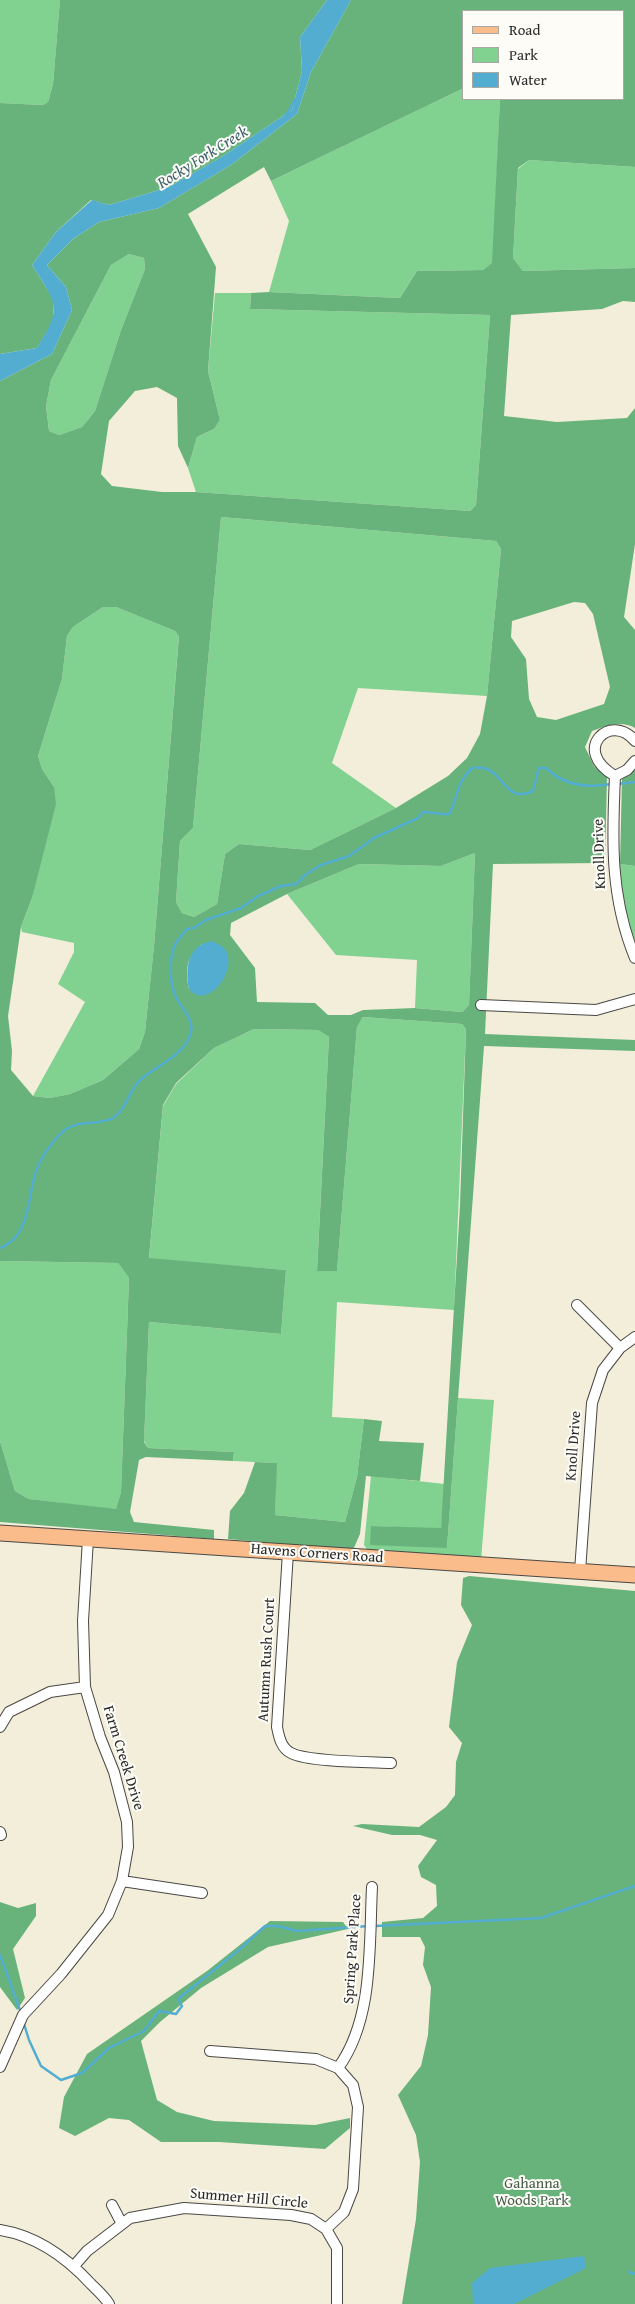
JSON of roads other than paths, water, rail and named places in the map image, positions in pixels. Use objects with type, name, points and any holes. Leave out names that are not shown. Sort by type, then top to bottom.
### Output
[{"type":"main road","name":"Havens Corners Road","points":[[0,1533],[635,1575]]},
{"type":"street","points":[[635,741],[628,733],[610,730],[602,735],[595,745],[595,757],[602,769],[615,776],[627,770],[635,761]]},
{"type":"street","name":"Knoll Drive","points":[[615,776],[612,861],[617,897],[628,942],[635,958]]},
{"type":"street","points":[[481,1005],[596,1010],[635,999]]},
{"type":"street","points":[[577,1305],[620,1348]]},
{"type":"street","name":"Knoll Drive","points":[[580,1571],[592,1403],[603,1370],[620,1348],[635,1337]]},
{"type":"street","name":"Farm Creek Drive","points":[[0,2067],[4,2049],[23,2015],[61,1974],[108,1915],[122,1881],[128,1847],[127,1822],[114,1772],[100,1737],[85,1687],[83,1620],[88,1539]]},
{"type":"street","name":"Autumn Rush Court","points":[[288,1552],[277,1727],[280,1742],[290,1753],[304,1757],[392,1764]]},
{"type":"street","points":[[0,1727],[9,1712],[50,1692],[85,1687]]},
{"type":"street","points":[[122,1881],[202,1893]]},
{"type":"street","name":"Spring Park Place","points":[[338,2068],[347,2056],[364,2013],[372,1887]]},
{"type":"street","points":[[210,2052],[316,2059],[338,2068],[353,2085],[358,2107],[353,2189],[344,2212],[326,2230],[337,2248],[337,2304]]},
{"type":"street","points":[[112,2205],[122,2224]]},
{"type":"street","name":"Summer Hill Circle","points":[[74,2266],[87,2250],[130,2218],[184,2208],[291,2215],[311,2219],[326,2230]]},
{"type":"street","points":[[0,2230],[15,2233],[50,2248],[74,2266],[107,2303]]},
{"type":"water","points":[[327,0],[351,0],[311,72],[297,114],[231,165],[159,208],[99,222],[73,239],[47,265],[66,287],[72,310],[52,354],[0,381],[0,354],[37,348],[51,323],[54,305],[47,289],[32,265],[56,232],[92,200],[109,205],[169,187],[223,156],[292,110],[302,71],[300,37]]},
{"type":"water","points":[[212,941],[223,947],[228,955],[226,975],[213,991],[205,995],[197,995],[189,989],[188,966],[197,947]]},
{"type":"water","points":[[584,2256],[586,2268],[514,2304],[473,2304],[472,2283],[490,2268]]},
{"type":"waterway","name":"Rocky Fork Creek","points":[[286,115],[295,100]]},
{"type":"waterway","points":[[0,1248],[11,1242],[18,1234],[27,1213],[38,1166],[46,1151],[57,1137],[70,1127],[113,1118],[121,1110],[139,1081],[169,1060],[183,1048],[188,1040],[191,1032],[191,1023],[174,993],[171,973],[171,959],[174,947],[187,929],[194,928],[206,920],[241,908],[258,896],[281,886],[296,884],[305,875],[321,865],[349,856],[374,838],[418,818],[423,812],[449,814],[460,785],[472,768],[482,768],[491,771],[511,791],[517,794],[533,791],[539,768],[546,768],[560,779],[576,784],[593,786],[611,784]]},
{"type":"waterway","points":[[617,784],[635,782]]},
{"type":"waterway","points":[[375,1926],[541,1918],[635,1886]]},
{"type":"waterway","points":[[24,2024],[41,2066],[61,2080],[82,2073],[109,2048],[144,2031],[159,2011],[176,2014],[182,2006],[178,1999],[240,1949],[265,1926],[278,1926],[297,1931],[369,1926]]},
{"type":"waterway","points":[[0,1955],[21,2013]]},
{"type":"waterway","points":[[629,2272],[635,2274]]},
{"type":"park label","name":"Gahanna Woods Park","points":[[532,2192]]}]
